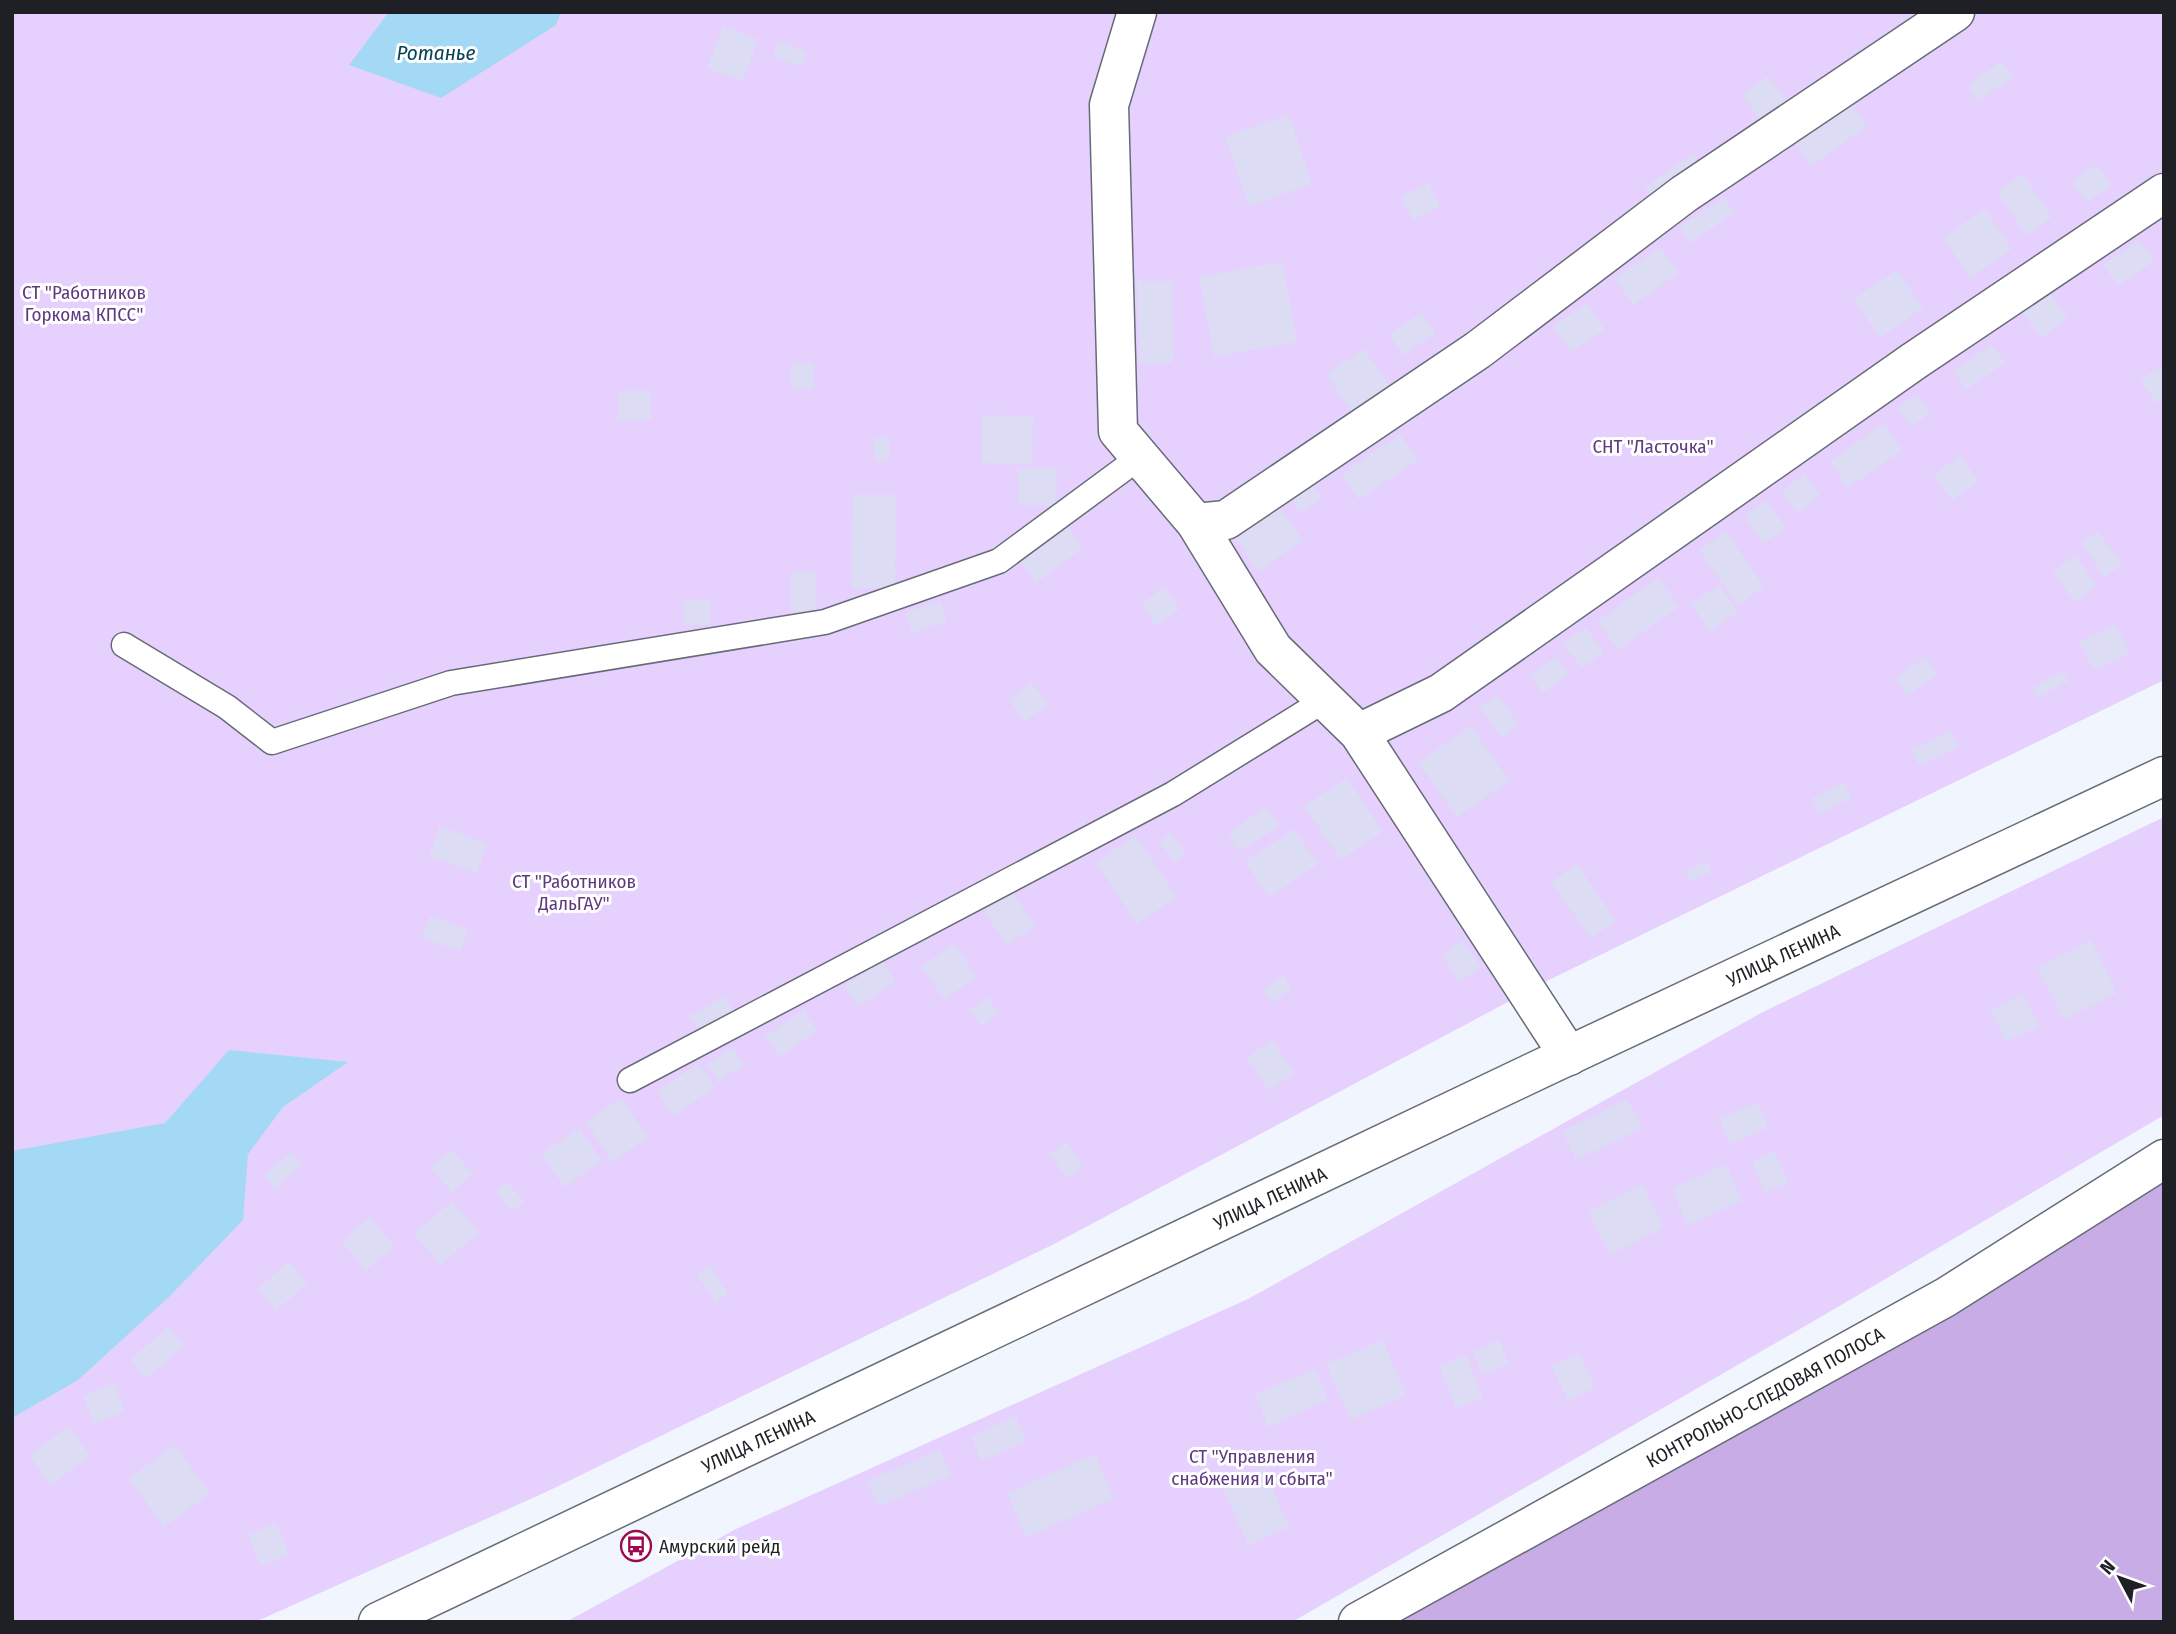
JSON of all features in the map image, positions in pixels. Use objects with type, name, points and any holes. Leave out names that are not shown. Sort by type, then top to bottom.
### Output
[{"type":"street","points":[[1137,12],[1109,105],[1118,432],[1196,523],[1273,649],[1359,733],[1569,1056]]},
{"type":"street","points":[[1196,523],[1226,520],[1237,513],[1478,350],[1684,194],[1955,12]]},
{"type":"street","points":[[1359,733],[1441,693],[1914,361],[2164,193]]},
{"type":"street","name":"УЛИЦА ЛЕНИНА","points":[[378,1622],[2164,776]]},
{"type":"street","name":"КОНТРОЛЬНО-СЛЕДОВАЯ ПОЛОСА","points":[[1358,1622],[1946,1297],[2164,1159]]},
{"type":"lane","points":[[124,645],[228,707],[272,743],[451,682],[825,622],[999,561],[1140,457]]},
{"type":"lane","points":[[631,1080],[1173,794],[1325,700]]},
{"type":"green space","name":"СТ \"Работников ДальГАУ\"","points":[[12,12],[2164,12],[2164,680],[1551,979],[1054,1244],[544,1493],[255,1622],[12,1622]]},
{"type":"green space","name":"СТ \"Управления снабжения и сбыта\"","points":[[2164,817],[2164,1115],[1292,1622],[566,1622],[736,1529],[1248,1299],[1763,1012]]},
{"type":"shaded area","points":[[2164,1183],[2164,1622],[1370,1622],[1897,1343]]},
{"type":"water","name":"Ротанье","points":[[389,12],[561,12],[556,25],[441,98],[349,65]]},
{"type":"water","points":[[229,1050],[348,1062],[283,1107],[248,1154],[243,1220],[169,1297],[78,1380],[12,1418],[12,1151],[165,1123]]},
{"type":"building","points":[[723,26],[758,39],[743,81],[707,68]]},
{"type":"building","points":[[778,41],[807,52],[801,67],[773,56]]},
{"type":"building","points":[[2002,61],[2013,77],[1978,101],[1968,85]]},
{"type":"building","points":[[1768,76],[1789,106],[1763,125],[1742,94]]},
{"type":"building","points":[[1848,98],[1867,126],[1811,166],[1791,137]]},
{"type":"building","points":[[1289,115],[1312,184],[1249,206],[1225,136]]},
{"type":"building","points":[[1693,153],[1704,169],[1656,202],[1645,187]]},
{"type":"building","points":[[2097,164],[2112,185],[2087,202],[2072,181]]},
{"type":"building","points":[[2023,174],[2052,217],[2026,235],[1997,192]]},
{"type":"building","points":[[1429,183],[1440,207],[1413,220],[1401,196]]},
{"type":"building","points":[[1724,197],[1735,213],[1690,243],[1679,227]]},
{"type":"building","points":[[1985,209],[2012,249],[1970,278],[1943,237]]},
{"type":"building","points":[[2139,240],[2154,261],[2118,286],[2103,265]]},
{"type":"building","points":[[1661,247],[1679,273],[1633,305],[1614,278]]},
{"type":"building","points":[[1282,262],[1297,342],[1214,357],[1199,277]]},
{"type":"building","points":[[1897,270],[1923,308],[1880,338],[1853,299]]},
{"type":"building","points":[[1137,281],[1172,281],[1173,363],[1139,364]]},
{"type":"building","points":[[2047,289],[2068,318],[2041,338],[2020,308]]},
{"type":"building","points":[[1587,303],[1605,329],[1571,352],[1553,326]]},
{"type":"building","points":[[1422,312],[1436,333],[1403,355],[1389,334]]},
{"type":"building","points":[[1991,344],[2005,363],[1966,390],[1953,371]]},
{"type":"building","points":[[1364,349],[1391,388],[1353,414],[1326,374]]},
{"type":"building","points":[[791,363],[814,363],[814,389],[791,389]]},
{"type":"building","points":[[2158,368],[2164,376],[2164,399],[2157,404],[2140,380]]},
{"type":"building","points":[[619,391],[651,391],[651,420],[618,420]]},
{"type":"building","points":[[1917,394],[1930,413],[1911,427],[1897,408]]},
{"type":"building","points":[[982,415],[1033,416],[1032,464],[982,463]]},
{"type":"building","points":[[1884,423],[1902,450],[1848,488],[1830,461]]},
{"type":"building","points":[[1400,434],[1418,460],[1359,500],[1341,474]]},
{"type":"building","points":[[874,437],[890,437],[889,461],[874,461]]},
{"type":"building","points":[[1960,455],[1979,482],[1952,501],[1933,475]]},
{"type":"building","points":[[1018,468],[1057,468],[1056,505],[1018,505]]},
{"type":"building","points":[[1804,474],[1820,496],[1797,513],[1781,491]]},
{"type":"building","points":[[1307,476],[1323,498],[1300,513],[1286,491]]},
{"type":"building","points":[[853,495],[896,495],[895,588],[852,588]]},
{"type":"building","points":[[1766,500],[1786,528],[1763,543],[1744,516]]},
{"type":"building","points":[[1279,506],[1303,540],[1258,571],[1235,537]]},
{"type":"building","points":[[1065,523],[1083,548],[1036,583],[1018,558]]},
{"type":"building","points":[[1726,531],[1764,587],[1738,606],[1699,550]]},
{"type":"building","points":[[2098,531],[2122,565],[2104,577],[2081,543]]},
{"type":"building","points":[[2076,555],[2097,586],[2074,602],[2053,571]]},
{"type":"building","points":[[791,572],[816,572],[816,611],[791,611]]},
{"type":"building","points":[[1659,577],[1679,607],[1618,650],[1597,621]]},
{"type":"building","points":[[1719,585],[1738,612],[1710,631],[1691,604]]},
{"type":"building","points":[[1164,587],[1180,609],[1156,626],[1141,604]]},
{"type":"building","points":[[684,600],[711,600],[710,625],[684,625]]},
{"type":"building","points":[[940,601],[947,621],[912,633],[905,613]]},
{"type":"building","points":[[2115,624],[2130,653],[2094,670],[2079,642]]},
{"type":"building","points":[[1586,627],[1604,653],[1581,668],[1563,643]]},
{"type":"building","points":[[1926,656],[1938,674],[1907,696],[1895,678]]},
{"type":"building","points":[[1556,657],[1569,674],[1543,693],[1531,675]]},
{"type":"building","points":[[2064,671],[2069,681],[2037,698],[2032,688]]},
{"type":"building","points":[[1031,682],[1048,704],[1025,721],[1008,699]]},
{"type":"building","points":[[1498,695],[1519,725],[1502,738],[1479,707]]},
{"type":"building","points":[[1471,726],[1509,781],[1457,817],[1418,762]]},
{"type":"building","points":[[1950,730],[1959,746],[1919,766],[1911,750]]},
{"type":"building","points":[[1347,778],[1383,832],[1341,860],[1304,806]]},
{"type":"building","points":[[1844,782],[1852,798],[1819,814],[1811,799]]},
{"type":"building","points":[[1266,807],[1279,826],[1239,852],[1228,833]]},
{"type":"building","points":[[439,826],[487,843],[477,873],[429,856]]},
{"type":"building","points":[[1294,829],[1318,864],[1269,897],[1245,861]]},
{"type":"building","points":[[1171,833],[1186,854],[1174,863],[1159,841]]},
{"type":"building","points":[[1136,835],[1177,897],[1137,924],[1096,862]]},
{"type":"building","points":[[1707,861],[1712,871],[1691,882],[1685,872]]},
{"type":"building","points":[[1577,864],[1616,921],[1591,938],[1551,882]]},
{"type":"building","points":[[1012,891],[1035,926],[1007,945],[983,910]]},
{"type":"building","points":[[430,916],[468,929],[460,951],[422,938]]},
{"type":"building","points":[[1463,940],[1481,967],[1459,982],[1442,955]]},
{"type":"building","points":[[2091,940],[2117,993],[2064,1020],[2038,967]]},
{"type":"building","points":[[955,944],[977,977],[944,999],[921,966]]},
{"type":"building","points":[[882,961],[896,982],[858,1007],[844,986]]},
{"type":"building","points":[[1284,975],[1292,989],[1272,1002],[1263,989]]},
{"type":"building","points":[[2023,994],[2039,1026],[2006,1042],[1990,1010]]},
{"type":"building","points":[[725,996],[734,1011],[700,1032],[690,1016]]},
{"type":"building","points":[[988,997],[999,1014],[981,1026],[970,1009]]},
{"type":"building","points":[[804,1010],[817,1031],[779,1057],[765,1036]]},
{"type":"building","points":[[1272,1040],[1295,1073],[1269,1091],[1247,1058]]},
{"type":"building","points":[[733,1047],[744,1064],[718,1082],[707,1064]]},
{"type":"building","points":[[699,1063],[715,1088],[673,1115],[657,1091]]},
{"type":"building","points":[[621,1098],[648,1138],[612,1162],[586,1122]]},
{"type":"building","points":[[1627,1099],[1642,1128],[1576,1160],[1562,1131]]},
{"type":"building","points":[[1757,1102],[1768,1128],[1730,1144],[1719,1119]]},
{"type":"building","points":[[580,1128],[602,1161],[564,1187],[541,1154]]},
{"type":"building","points":[[1067,1142],[1083,1167],[1066,1178],[1050,1153]]},
{"type":"building","points":[[451,1149],[473,1174],[452,1193],[430,1168]]},
{"type":"building","points":[[1774,1151],[1788,1183],[1765,1193],[1752,1161]]},
{"type":"building","points":[[291,1152],[302,1165],[275,1189],[264,1176]]},
{"type":"building","points":[[1726,1164],[1743,1201],[1687,1225],[1672,1188]]},
{"type":"building","points":[[507,1182],[524,1201],[512,1212],[495,1192]]},
{"type":"building","points":[[1642,1184],[1664,1228],[1610,1255],[1588,1211]]},
{"type":"building","points":[[452,1201],[479,1232],[441,1265],[414,1234]]},
{"type":"building","points":[[369,1217],[395,1246],[366,1270],[342,1242]]},
{"type":"building","points":[[289,1261],[308,1283],[276,1311],[257,1289]]},
{"type":"building","points":[[710,1265],[728,1294],[716,1302],[696,1274]]},
{"type":"building","points":[[167,1327],[184,1346],[147,1378],[130,1360]]},
{"type":"building","points":[[1383,1340],[1406,1395],[1351,1420],[1326,1364]]},
{"type":"building","points":[[1499,1340],[1509,1364],[1482,1375],[1473,1351]]},
{"type":"building","points":[[1578,1353],[1595,1387],[1568,1401],[1551,1366]]},
{"type":"building","points":[[1466,1355],[1483,1398],[1456,1408],[1439,1366]]},
{"type":"building","points":[[1315,1369],[1328,1400],[1268,1427],[1255,1395]]},
{"type":"building","points":[[114,1383],[125,1411],[94,1424],[83,1396]]},
{"type":"building","points":[[1016,1416],[1027,1441],[981,1461],[971,1436]]},
{"type":"building","points":[[69,1426],[90,1456],[51,1485],[29,1455]]},
{"type":"building","points":[[175,1445],[210,1494],[164,1527],[129,1478]]},
{"type":"building","points":[[940,1450],[951,1475],[878,1507],[867,1481]]},
{"type":"building","points":[[1095,1454],[1114,1499],[1026,1537],[1007,1493]]},
{"type":"building","points":[[1264,1468],[1289,1527],[1248,1545],[1222,1486]]},
{"type":"building","points":[[276,1523],[289,1554],[261,1566],[248,1535]]},
{"type":"place","name":"Амурский рейд","points":[[636,1546]]},
{"type":"park label","name":"СТ \"Работников Горкома КПСС\"","points":[[84,303]]},
{"type":"park label","name":"СНТ \"Ласточка\"","points":[[1653,446]]}]
